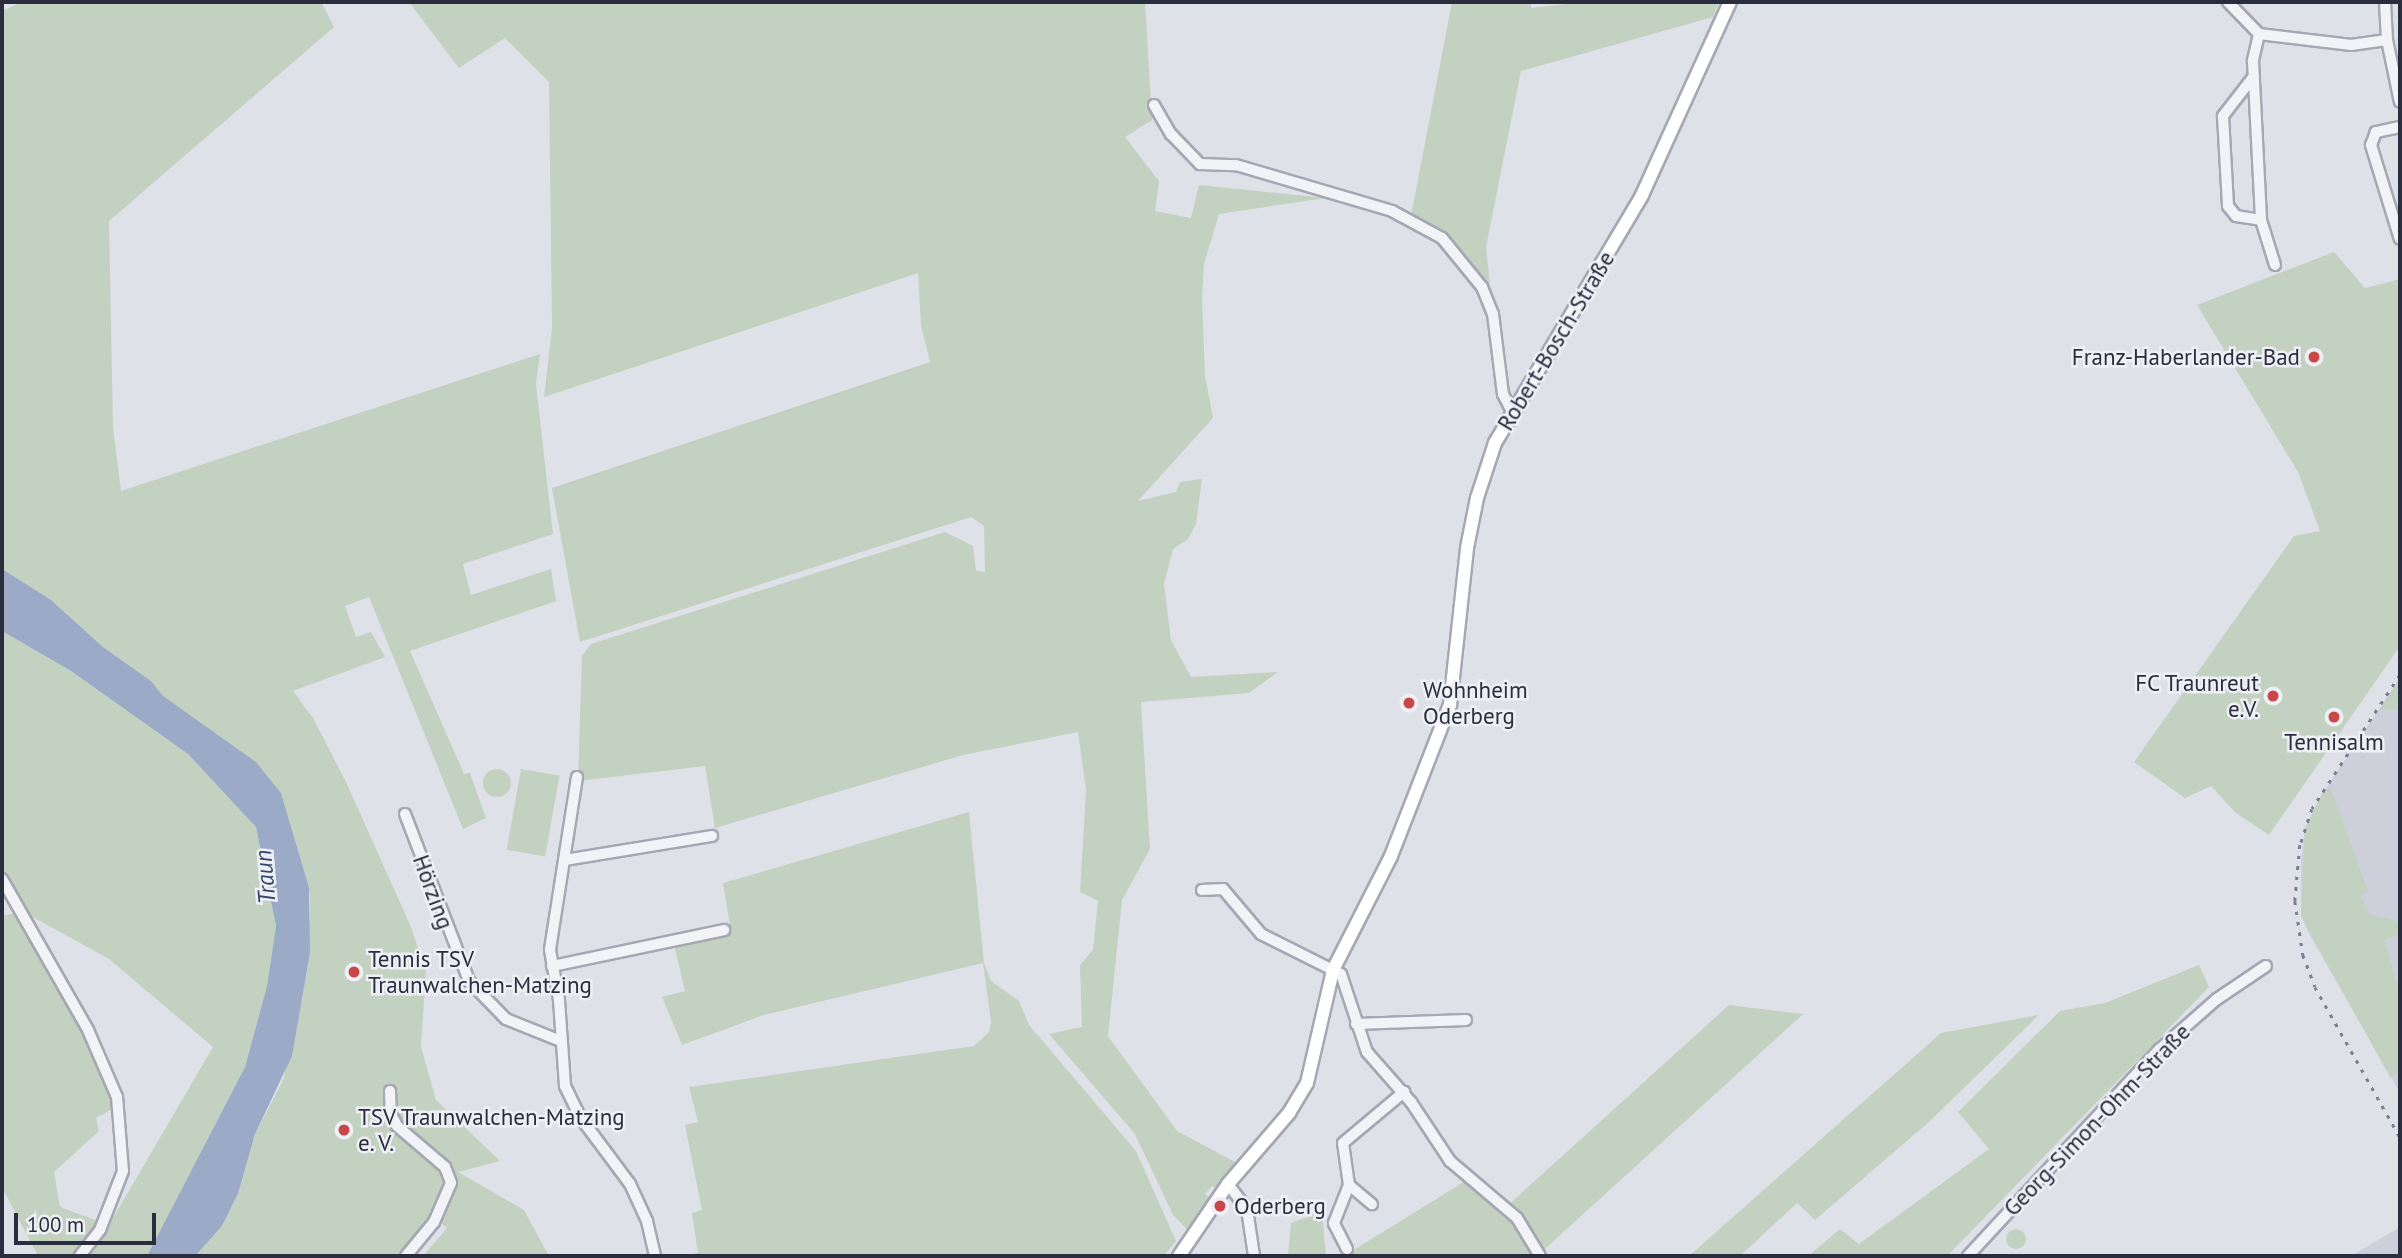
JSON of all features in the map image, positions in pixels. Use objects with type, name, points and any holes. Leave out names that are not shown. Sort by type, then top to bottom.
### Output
[{"type":"main road","name":"Robert-Bosch-Straße","points":[[1179,1256],[1228,1184],[1301,1094],[1317,1054],[1333,970],[1391,856],[1444,724],[1455,672],[1467,548],[1477,498],[1511,410],[1601,269],[1642,195],[1730,2]]},
{"type":"street","points":[[2228,2],[2259,34],[2351,45],[2387,40]]},
{"type":"street","points":[[2385,2],[2387,40],[2400,102]]},
{"type":"street","points":[[2259,34],[2254,76],[2261,220],[2275,265]]},
{"type":"street","points":[[2254,76],[2223,116],[2228,206],[2236,216],[2261,220]]},
{"type":"street","points":[[1154,105],[1171,134],[1200,164],[1236,165],[1392,211],[1442,238],[1482,286],[1495,324],[1503,394],[1511,410]]},
{"type":"street","points":[[2400,127],[2376,132],[2371,145],[2400,239]]},
{"type":"street","points":[[577,777],[553,918],[552,966],[569,1096],[630,1184],[647,1221],[656,1256]]},
{"type":"street","name":"Hörzing","points":[[405,814],[469,981],[506,1019],[561,1041]]},
{"type":"street","points":[[565,860],[712,836]]},
{"type":"street","points":[[2,878],[88,1030],[117,1097],[123,1171],[100,1230],[80,1256]]},
{"type":"street","points":[[1202,890],[1223,889],[1261,934],[1333,970],[1346,983],[1356,1024],[1367,1052],[1404,1092],[1438,1145],[1469,1179],[1517,1218],[1540,1256]]},
{"type":"street","points":[[552,966],[724,929]]},
{"type":"street","name":"Georg-Simon-Ohm-Straße","points":[[1968,1256],[2160,1049],[2217,999],[2266,966]]},
{"type":"street","points":[[1356,1024],[1466,1020]]},
{"type":"street","points":[[390,1091],[391,1114],[397,1126],[445,1167],[451,1183],[434,1222],[406,1256]]},
{"type":"street","points":[[1371,1204],[1349,1185],[1341,1149],[1346,1137],[1404,1092]]},
{"type":"street","points":[[1228,1184],[1247,1209],[1254,1256]]},
{"type":"street","points":[[1347,1250],[1334,1216],[1349,1185]]},
{"type":"shaded area","points":[[2400,678],[2400,1093],[2301,916],[2301,861],[2305,828],[2322,794]]},
{"type":"shaded area","points":[[2400,1227],[2400,1256],[2351,1256]]},
{"type":"green space","points":[[22,2],[321,2],[334,27],[109,221],[113,428],[121,491],[540,354],[536,384],[553,534],[463,564],[471,595],[551,569],[556,601],[410,651],[464,774],[470,773],[486,818],[463,829],[369,597],[345,606],[356,637],[371,632],[385,657],[293,691],[313,718],[346,782],[411,927],[426,972],[421,1047],[436,1100],[500,1161],[458,1172],[524,1210],[549,1256],[423,1256],[447,1228],[439,1222],[410,1256],[195,1256],[222,1226],[238,1195],[255,1134],[284,1078],[310,920],[310,894],[281,793],[256,762],[163,697],[151,681],[103,647],[58,606],[2,569],[2,11]]},
{"type":"green space","points":[[409,2],[1145,2],[1152,120],[1125,137],[1159,181],[1155,211],[1191,218],[1199,185],[1326,198],[1219,214],[1204,264],[1202,298],[1205,376],[1213,418],[1138,501],[1176,492],[1180,482],[1202,479],[1196,524],[1188,539],[1173,549],[1164,584],[1171,640],[1191,677],[1278,672],[1249,693],[1141,702],[1150,849],[1122,900],[1108,1036],[1177,1131],[1237,1163],[1216,1189],[1212,1186],[1205,1194],[1210,1198],[1188,1230],[1173,1215],[1135,1134],[1049,1034],[1082,1027],[1080,965],[1093,950],[1098,901],[1080,892],[1086,790],[1078,732],[963,755],[715,828],[705,766],[578,781],[582,656],[591,644],[945,532],[973,546],[976,571],[985,572],[984,526],[971,517],[580,642],[552,488],[930,362],[921,325],[918,273],[544,397],[552,328],[549,82],[505,38],[459,68]]},
{"type":"green space","points":[[1452,2],[1531,2],[1531,8],[1583,2],[1719,2],[1713,17],[1521,71],[1486,247],[1492,304],[1479,278],[1411,216]]},
{"type":"green space","points":[[2334,252],[2365,288],[2400,279],[2400,646],[2269,835],[2236,813],[2211,786],[2185,798],[2134,762],[2294,536],[2320,531],[2298,472],[2197,305]]},
{"type":"green space","points":[[2,631],[71,671],[188,754],[256,827],[276,926],[267,986],[245,1067],[147,1256],[79,1256],[113,1218],[213,1047],[109,959],[33,917],[2,872]]},
{"type":"green space","points":[[2400,678],[2400,708],[2378,711]]},
{"type":"green space","points":[[497,769],[507,773],[511,783],[507,793],[497,797],[487,793],[483,783],[487,773]]},
{"type":"green space","points":[[521,769],[559,776],[545,857],[507,850]]},
{"type":"green space","points":[[2330,787],[2368,891],[2361,897],[2369,914],[2395,920],[2400,928],[2400,934],[2384,940],[2400,993],[2400,1057],[2398,1073],[2390,1077],[2301,916],[2305,828],[2322,794]]},
{"type":"green space","points":[[969,812],[984,963],[991,981],[1019,1001],[1029,1025],[1136,1151],[1176,1241],[1164,1256],[683,1256],[698,1253],[692,1213],[702,1210],[685,1125],[698,1122],[689,1087],[974,1046],[989,1032],[991,1022],[983,963],[764,1015],[682,1045],[662,997],[685,991],[674,944],[731,932],[723,883]]},
{"type":"green space","points":[[20,912],[35,950],[85,1031],[114,1108],[96,1118],[99,1131],[54,1172],[60,1207],[101,1222],[77,1256],[38,1256],[2,1187],[2,916]]},
{"type":"green space","points":[[2199,965],[2209,987],[1947,1256],[1808,1256],[1840,1229],[1859,1244],[1989,1149],[1958,1112],[2060,1011],[2105,1003]]},
{"type":"green space","points":[[1729,1005],[1803,1014],[1537,1256],[1344,1256],[1467,1180],[1506,1207]]},
{"type":"green space","points":[[2039,1015],[1930,1121],[1815,1220],[1797,1203],[1740,1256],[1689,1256],[1941,1033]]},
{"type":"green space","points":[[1322,1212],[1326,1256],[1288,1256],[1291,1223]]},
{"type":"green space","points":[[2012,1229],[2020,1229],[2026,1239],[2020,1249],[2012,1249],[2006,1243],[2006,1235]]},
{"type":"water","points":[[2,569],[51,600],[103,647],[151,681],[163,696],[256,762],[281,793],[309,888],[310,952],[292,1056],[255,1134],[238,1194],[222,1226],[195,1256],[147,1256],[245,1067],[267,986],[276,926],[256,827],[188,754],[71,671],[2,631]]},
{"type":"railway","points":[[2400,675],[2312,809],[2300,845],[2295,901],[2303,955],[2315,987],[2400,1137]]},
{"type":"place","name":"Franz-Haberlander-Bad","points":[[2314,357]]},
{"type":"place","name":"FC Traunreut e.V.","points":[[2273,696]]},
{"type":"place","name":"Wohnheim Oderberg","points":[[1409,703]]},
{"type":"place","name":"Tennisalm","points":[[2334,717]]},
{"type":"place","name":"Tennis TSV Traunwalchen-Matzing","points":[[354,972]]},
{"type":"place","name":"TSV Traunwalchen-Matzing e. V.","points":[[344,1130]]},
{"type":"place","name":"Oderberg","points":[[1220,1206]]},
{"type":"water label","name":"Traun","points":[[265,877]]}]
